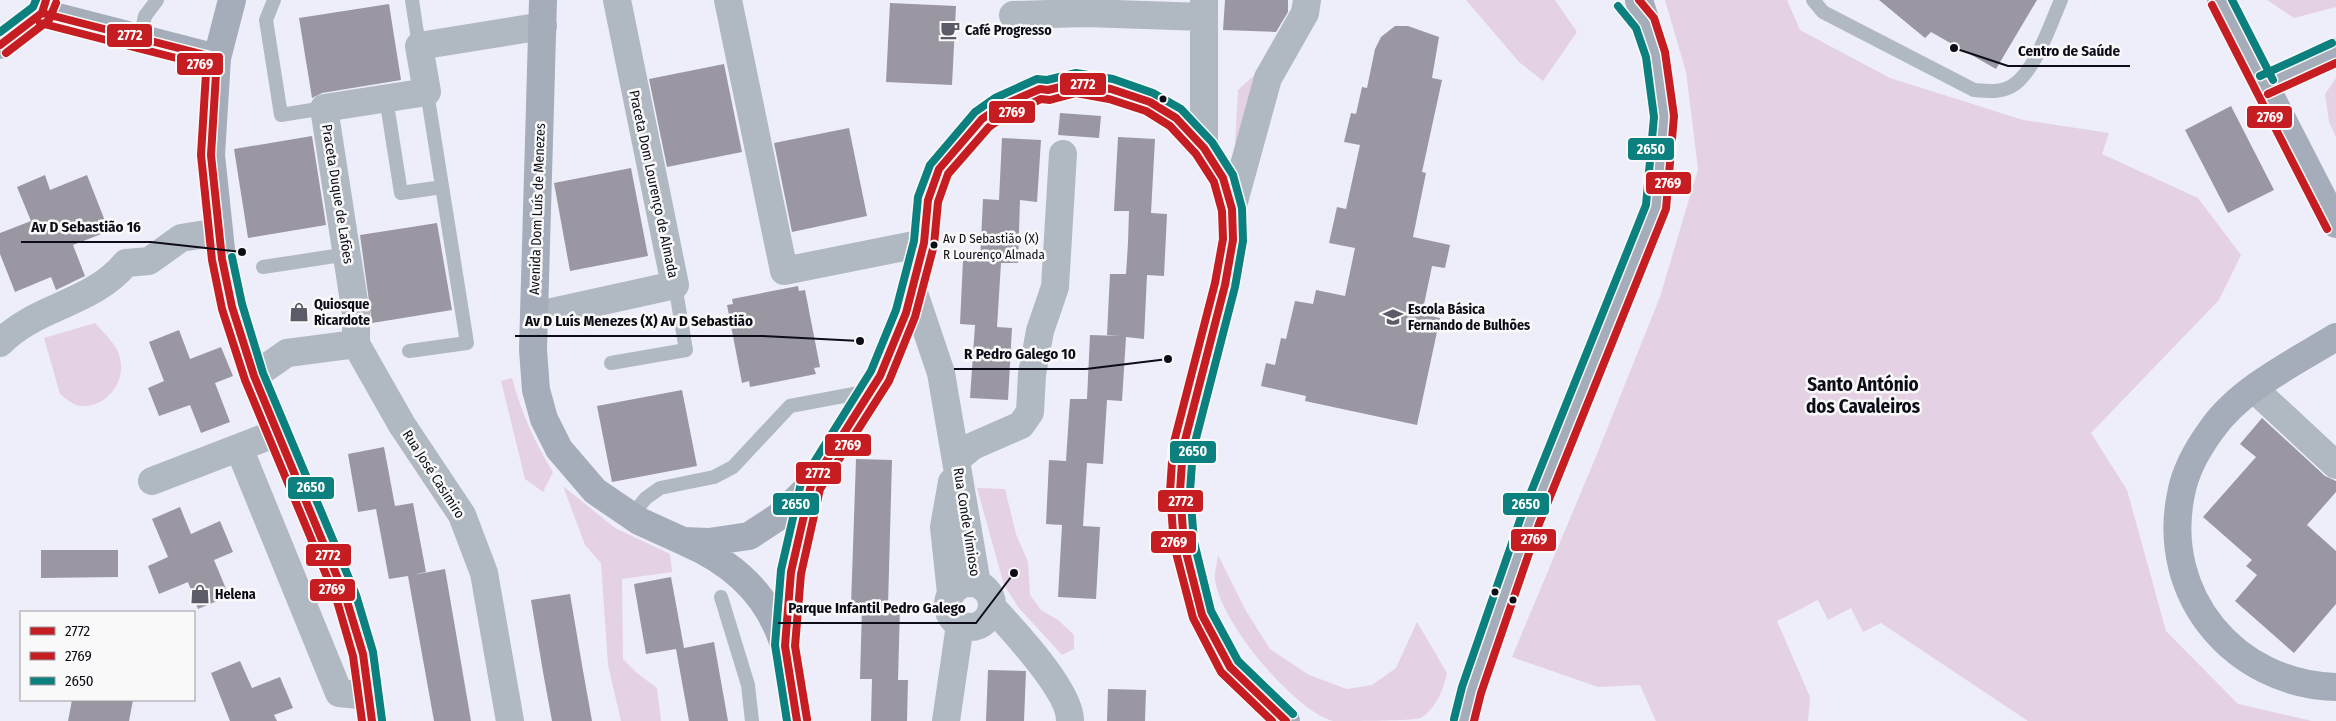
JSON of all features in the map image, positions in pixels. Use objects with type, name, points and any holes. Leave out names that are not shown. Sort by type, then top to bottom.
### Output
[{"type":"street","points":[[232,0],[217,58],[211,155],[222,260],[232,307],[254,376],[346,598],[363,654],[371,709]]},
{"type":"street","name":"Praceta Dom Lourenço de Almada","points":[[534,316],[675,285],[617,0]]},
{"type":"street","points":[[728,0],[784,271],[924,242]]},
{"type":"street","points":[[1232,209],[1268,78],[1305,13],[1307,0]]},
{"type":"street","points":[[1464,721],[1471,690],[1530,520],[1656,206],[1664,117],[1656,55],[1642,12],[1626,0]]},
{"type":"street","points":[[2221,0],[2336,224]]},
{"type":"street","points":[[1013,15],[1086,6],[1204,9],[1204,148]]},
{"type":"street","points":[[0,45],[44,7],[140,38],[217,58]]},
{"type":"street","points":[[427,92],[419,46],[544,13]]},
{"type":"street","name":"Avenida Dom Luís de Menezes","points":[[544,13],[533,350],[536,390],[544,419],[559,449],[595,491],[632,516],[683,541],[709,542],[749,536],[778,517],[811,485],[870,391],[887,358],[906,313],[924,242],[928,200],[939,169],[982,119],[1001,106],[1040,89],[1048,90],[1076,83],[1111,89],[1150,102],[1176,118],[1204,148],[1223,178],[1232,209],[1233,240],[1225,285],[1183,448],[1180,491],[1184,544],[1202,615],[1230,667],[1286,721]]},
{"type":"street","points":[[2264,85],[2336,52]]},
{"type":"street","name":"Praceta Duque de Lafões","points":[[356,344],[356,314],[348,254],[324,108],[427,92]]},
{"type":"street","points":[[957,459],[973,446],[1022,425],[1030,412],[1032,374],[1040,331],[1054,287],[1063,154]]},
{"type":"street","points":[[0,343],[29,320],[85,296],[113,279],[126,264],[149,261],[181,238],[218,232]]},
{"type":"street","name":"Rua Conde Vimioso","points":[[913,290],[941,373],[977,584]]},
{"type":"street","points":[[2336,337],[2254,389],[2213,428],[2194,457],[2181,493],[2177,527],[2180,564],[2193,598],[2215,632],[2239,655],[2270,673],[2299,682],[2336,687]]},
{"type":"street","points":[[254,376],[287,353],[356,344]]},
{"type":"street","name":"Rua José Casimiro","points":[[356,344],[402,425],[462,515],[484,573],[510,721]]},
{"type":"street","points":[[2254,389],[2336,465]]},
{"type":"street","points":[[152,481],[277,433]]},
{"type":"street","points":[[239,448],[339,692],[371,709]]},
{"type":"street","name":"Rua Conde Vimioso","points":[[957,459],[944,527],[951,593],[948,608],[954,620],[960,625]]},
{"type":"street","points":[[785,646],[791,572],[811,485]]},
{"type":"street","points":[[683,541],[712,554],[742,576],[773,615],[785,646],[796,721]]},
{"type":"street","name":"Rua Conde Vimioso","points":[[951,593],[962,584],[977,584],[988,593],[992,607],[1022,639],[1046,671],[1059,692],[1070,721]]},
{"type":"street","points":[[946,721],[960,625],[966,627],[980,624],[986,620],[992,607]]},
{"type":"lane","points":[[140,38],[145,16],[157,0]]},
{"type":"lane","points":[[274,0],[266,20],[281,115],[324,108]]},
{"type":"lane","points":[[412,0],[419,46]]},
{"type":"lane","points":[[1813,0],[1823,12],[1974,90],[1995,91],[2011,87],[2026,74],[2062,0]]},
{"type":"lane","points":[[409,352],[467,343],[427,92]]},
{"type":"lane","points":[[386,98],[401,193],[442,186]]},
{"type":"lane","points":[[263,268],[348,254]]},
{"type":"lane","points":[[611,363],[686,350],[675,285]]},
{"type":"lane","points":[[632,516],[646,498],[660,488],[714,477],[733,467],[790,406],[870,391]]},
{"type":"lane","points":[[721,597],[748,685],[752,721]]},
{"type":"shaded area","points":[[1466,0],[1555,0],[1577,32],[1543,81],[1519,62]]},
{"type":"shaded area","points":[[1665,0],[1787,0],[1800,30],[1890,78],[2023,120],[2109,133],[2102,154],[2198,198],[2241,255],[2219,300],[2091,433],[2127,490],[2166,631],[2238,704],[2312,721],[2028,721],[1881,623],[1863,632],[1851,608],[1828,620],[1818,600],[1777,621],[1810,697],[1808,721],[1656,721],[1640,685],[1598,687],[1512,657],[1660,297],[1698,169],[1686,72]]},
{"type":"shaded area","points":[[2267,0],[2336,0],[2336,7],[2294,18]]},
{"type":"shaded area","points":[[1260,70],[1243,148],[1235,145],[1238,90]]},
{"type":"shaded area","points":[[2336,78],[2336,137],[2329,122],[2325,94]]},
{"type":"shaded area","points":[[95,323],[110,339],[119,353],[120,376],[117,385],[106,398],[89,406],[80,406],[72,403],[60,394],[44,338]]},
{"type":"shaded area","points":[[512,378],[529,427],[553,472],[543,492],[525,479],[501,381]]},
{"type":"shaded area","points":[[563,486],[615,528],[670,554],[672,572],[622,579],[623,659],[637,673],[657,688],[661,721],[621,721],[608,665],[601,563],[585,545]]},
{"type":"shaded area","points":[[977,488],[1005,489],[1016,534],[1028,562],[1030,595],[1041,610],[1058,620],[1074,635],[1074,649],[1062,655],[1019,608],[1004,585]]},
{"type":"shaded area","points":[[1218,555],[1246,611],[1270,649],[1309,675],[1347,689],[1372,685],[1396,668],[1417,622],[1447,673],[1441,693],[1435,704],[1421,718],[1378,721],[1333,721],[1319,715],[1304,705],[1257,658],[1231,620],[1215,581]]},
{"type":"building","points":[[1225,0],[1288,0],[1288,12],[1276,32],[1223,30]]},
{"type":"building","points":[[1879,0],[2037,0],[1996,69],[1931,32],[1925,38]]},
{"type":"building","points":[[890,3],[956,6],[952,85],[886,82]]},
{"type":"building","points":[[389,4],[401,80],[322,93],[312,98],[299,18]]},
{"type":"building","points":[[1395,26],[1408,26],[1439,37],[1432,78],[1442,80],[1422,172],[1426,173],[1413,237],[1450,245],[1445,268],[1432,266],[1422,314],[1440,318],[1417,425],[1305,401],[1306,396],[1261,386],[1266,363],[1275,365],[1281,338],[1286,339],[1295,301],[1313,304],[1316,290],[1345,296],[1355,248],[1329,243],[1337,207],[1346,209],[1360,145],[1344,142],[1351,113],[1356,114],[1362,87],[1367,88],[1375,49],[1381,37]]},
{"type":"building","points":[[724,64],[742,152],[667,167],[649,79]]},
{"type":"building","points":[[2231,106],[2274,190],[2228,213],[2185,130]]},
{"type":"building","points":[[1060,113],[1101,116],[1099,138],[1058,135]]},
{"type":"building","points":[[849,128],[867,216],[792,232],[774,143]]},
{"type":"building","points":[[312,136],[326,225],[248,238],[234,149]]},
{"type":"building","points":[[1118,137],[1155,139],[1151,213],[1167,214],[1164,276],[1147,275],[1144,339],[1126,337],[1122,401],[1107,400],[1103,464],[1087,463],[1083,526],[1100,527],[1096,599],[1058,597],[1062,525],[1046,524],[1049,460],[1066,461],[1070,399],[1087,399],[1090,335],[1121,336],[1107,335],[1110,274],[1126,274],[1128,243],[1129,211],[1114,211]]},
{"type":"building","points":[[1002,138],[1041,140],[1037,202],[1020,200],[1018,263],[1001,263],[997,327],[1012,328],[1008,400],[970,398],[975,325],[960,324],[963,260],[980,261],[983,199],[999,200]]},
{"type":"building","points":[[631,168],[648,256],[570,271],[554,183]]},
{"type":"building","points":[[45,175],[50,190],[87,175],[109,231],[73,245],[85,276],[56,290],[51,277],[15,292],[0,254],[0,233],[31,221],[17,187]]},
{"type":"building","points":[[437,223],[452,310],[372,323],[360,235]]},
{"type":"building","points":[[798,286],[799,291],[805,290],[820,367],[814,368],[816,374],[750,387],[749,381],[742,383],[727,305],[733,304],[732,299]]},
{"type":"building","points":[[179,330],[190,359],[221,347],[233,376],[215,383],[230,422],[201,433],[190,405],[159,416],[148,388],[164,381],[149,342]]},
{"type":"building","points":[[682,390],[697,466],[612,482],[597,406]]},
{"type":"building","points":[[2262,418],[2325,476],[2336,481],[2336,492],[2307,525],[2336,551],[2336,604],[2294,653],[2235,601],[2257,575],[2246,566],[2252,560],[2203,517],[2256,457],[2240,444]]},
{"type":"building","points":[[384,447],[395,506],[413,503],[426,572],[413,575],[445,569],[471,721],[434,721],[408,576],[389,579],[376,509],[358,512],[348,454]]},
{"type":"building","points":[[856,459],[892,460],[888,606],[900,607],[898,680],[908,680],[907,721],[871,721],[872,679],[860,679],[862,606],[851,605]]},
{"type":"building","points":[[180,507],[191,534],[220,521],[233,552],[214,560],[229,596],[198,609],[188,582],[159,594],[148,566],[168,557],[152,519]]},
{"type":"building","points":[[41,550],[118,550],[118,577],[41,578]]},
{"type":"building","points":[[671,577],[684,648],[714,642],[728,721],[689,721],[676,649],[646,654],[634,584]]},
{"type":"building","points":[[570,594],[592,721],[552,721],[543,672],[531,600]]},
{"type":"building","points":[[240,661],[252,688],[280,677],[293,708],[274,715],[277,721],[230,721],[211,673]]},
{"type":"building","points":[[988,670],[1026,671],[1024,721],[986,721]]},
{"type":"building","points":[[1108,689],[1146,690],[1145,721],[1107,721]]},
{"type":"building","points":[[72,701],[133,701],[129,721],[68,721]]},
{"type":"transit line","name":"2650","points":[[0,32],[33,7],[36,0]]},
{"type":"transit line","name":"2772","points":[[0,45],[42,13],[46,0]]},
{"type":"transit line","name":"2769","points":[[1474,721],[1481,693],[1539,524],[1666,209],[1674,116],[1665,52],[1654,18],[1639,0]]},
{"type":"transit line","name":"2650","points":[[2232,0],[2273,80]]},
{"type":"transit line","name":"2769","points":[[6,53],[49,20],[56,3]]},
{"type":"transit line","name":"2769","points":[[2212,5],[2327,229]]},
{"type":"transit line","name":"2650","points":[[1454,719],[1462,687],[1521,517],[1646,205],[1654,117],[1646,57],[1636,28],[1618,6]]},
{"type":"transit line","name":"2772","points":[[42,13],[217,58]]},
{"type":"transit line","name":"2769","points":[[40,23],[215,68]]},
{"type":"transit line","name":"2650","points":[[2260,76],[2332,43]]},
{"type":"transit line","name":"2769","points":[[207,57],[201,155],[212,260],[222,309],[245,380],[337,601],[353,656],[362,721]]},
{"type":"transit line","name":"2772","points":[[217,58],[211,155],[222,259],[232,307],[254,376],[346,598],[363,654],[372,721]]},
{"type":"transit line","name":"2769","points":[[2268,94],[2336,63]]},
{"type":"transit line","name":"2650","points":[[787,721],[775,645],[781,570],[801,483],[871,371],[896,310],[914,241],[918,197],[930,165],[975,112],[995,98],[1037,79],[1047,80],[1076,73],[1113,79],[1153,93],[1181,109],[1212,142],[1233,175],[1242,208],[1243,241],[1235,287],[1193,450],[1190,491],[1194,542],[1211,611],[1238,661],[1293,714]]},
{"type":"transit line","name":"2772","points":[[797,721],[785,646],[791,572],[811,485],[880,376],[906,313],[924,243],[928,200],[939,169],[982,119],[1001,106],[1040,89],[1048,90],[1076,83],[1111,89],[1150,102],[1176,118],[1204,148],[1223,178],[1232,209],[1233,240],[1225,285],[1183,448],[1180,491],[1184,544],[1202,615],[1230,667],[1286,721]]},
{"type":"transit line","name":"2769","points":[[807,719],[795,646],[801,574],[820,489],[889,381],[915,317],[934,245],[938,202],[948,174],[989,127],[1006,115],[1041,99],[1050,100],[1076,93],[1109,99],[1146,111],[1170,126],[1196,154],[1214,182],[1222,211],[1223,239],[1215,283],[1173,446],[1170,492],[1174,545],[1193,618],[1221,672],[1272,721]]},
{"type":"transit line","name":"2650","points":[[232,257],[242,304],[263,373],[356,595],[373,652],[382,720]]},
{"type":"place","name":"Café Progresso","points":[[950,30]]},
{"type":"place","name":"Centro de Saúde","points":[[1954,48]]},
{"type":"place","name":"Av D Sebastião (X) R Lourenço Almada","points":[[934,245]]},
{"type":"place","name":"Av D Sebastião 16","points":[[242,252]]},
{"type":"place","name":"Quiosque Ricardote","points":[[299,312]]},
{"type":"place","name":"Escola Básica Fernando de Bulhões","points":[[1393,317]]},
{"type":"place","name":"Av D Luís Menezes (X) Av D Sebastião","points":[[860,341]]},
{"type":"place","name":"R Pedro Galego 10","points":[[1168,359]]},
{"type":"place","name":"Parque Infantil Pedro Galego","points":[[1014,573]]},
{"type":"place","name":"Helena","points":[[200,594]]},
{"type":"district","name":"Santo António dos Cavaleiros","points":[[1863,395]]}]
